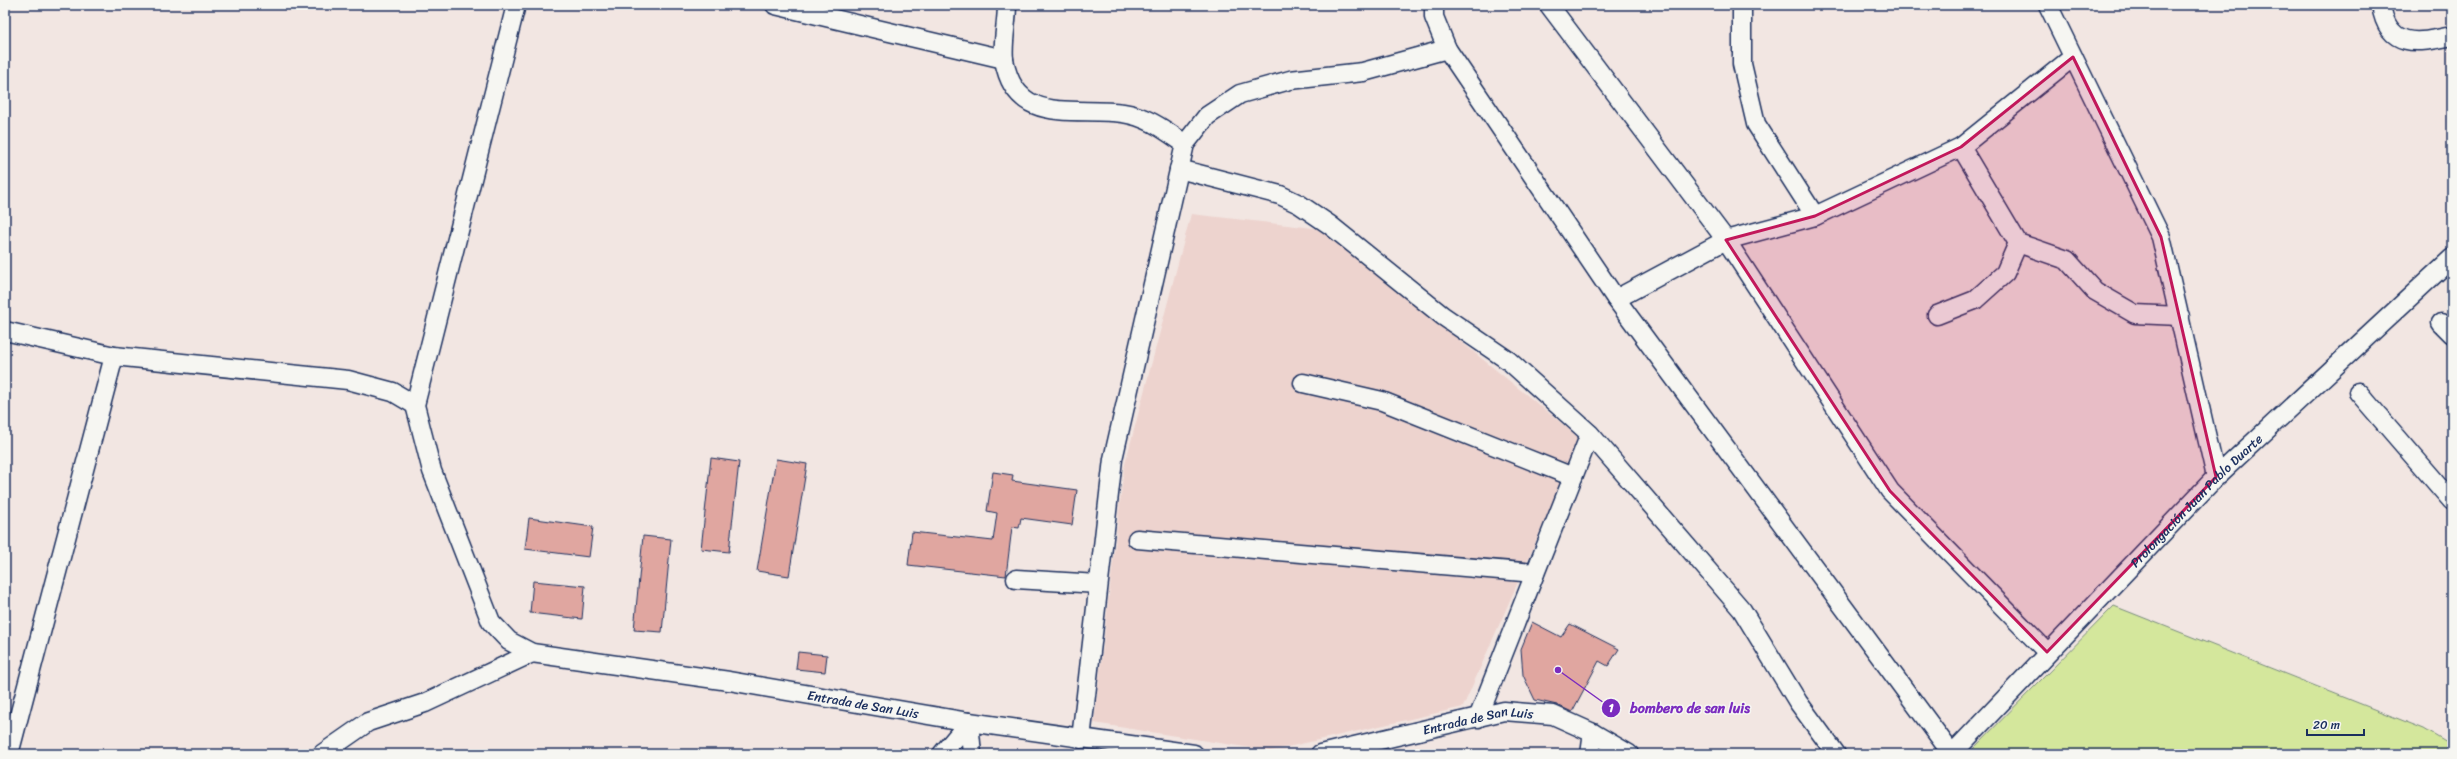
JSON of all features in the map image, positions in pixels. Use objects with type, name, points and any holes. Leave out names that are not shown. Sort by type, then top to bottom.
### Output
[{"type":"street","points":[[516,5],[415,405],[432,471],[491,622],[509,641],[532,653]]},
{"type":"street","points":[[775,5],[1004,59]]},
{"type":"street","points":[[1007,5],[1004,59],[1010,81],[1019,96],[1040,108],[1124,113],[1155,123],[1185,144]]},
{"type":"street","points":[[1434,5],[1434,17],[1447,49],[1616,299],[1952,754]]},
{"type":"street","points":[[1549,5],[1726,240],[1890,491],[2047,652]]},
{"type":"street","points":[[1742,5],[1742,64],[1756,124],[1815,216]]},
{"type":"street","points":[[2048,5],[2161,237],[2216,477]]},
{"type":"street","points":[[2381,5],[2393,33],[2402,40],[2421,42],[2452,36]]},
{"type":"street","points":[[1081,739],[1113,459],[1185,144],[1207,116],[1240,94],[1290,80],[1363,72],[1447,49]]},
{"type":"street","points":[[1616,299],[1726,240],[1815,216],[1961,147],[2073,57]]},
{"type":"street","points":[[1961,147],[2018,243],[2067,260],[2095,291],[2135,314],[2180,316]]},
{"type":"street","points":[[1179,168],[1280,195],[1299,204],[1330,224],[1443,316],[1509,361],[1590,434],[1742,610],[1798,702],[1836,754]]},
{"type":"street","points":[[1937,315],[1975,300],[2005,273],[2018,243]]},
{"type":"street","name":"Prolongación Juan Pablo Duarte","points":[[1952,754],[2047,652],[2216,477],[2452,258]]},
{"type":"street","points":[[5,331],[114,356],[348,380],[393,392],[415,405]]},
{"type":"street","points":[[9,754],[13,717],[114,356]]},
{"type":"street","points":[[1303,383],[1382,401],[1573,476]]},
{"type":"street","points":[[2358,392],[2452,501]]},
{"type":"street","points":[[1478,718],[1590,434]]},
{"type":"street","points":[[1137,539],[1535,574]]},
{"type":"street","points":[[1016,579],[1098,584]]},
{"type":"street","points":[[322,754],[368,722],[426,703],[532,653]]},
{"type":"street","name":"Entrada de San Luis","points":[[532,653],[729,680],[969,722],[1081,739],[1124,749],[1194,754]]},
{"type":"street","name":"Entrada de San Luis","points":[[1320,754],[1504,711],[1553,715],[1593,733],[1629,754]]},
{"type":"street","points":[[942,754],[969,722]]},
{"type":"street","points":[[969,722],[972,754]]},
{"type":"street","points":[[1590,754],[1593,733]]},
{"type":"highlighted area","points":[[2073,57],[2161,237],[2216,477],[2047,652],[1890,491],[1726,240],[1815,216],[1961,147]]},
{"type":"shaded area","points":[[1191,214],[1322,229],[1581,439],[1463,707],[1270,751],[1094,723],[1124,468]]},
{"type":"green space","points":[[2114,606],[2424,729],[2452,746],[2452,754],[1968,754]]},
{"type":"building","points":[[711,458],[739,462],[729,552],[701,549]]},
{"type":"building","points":[[776,459],[807,464],[789,576],[757,571]]},
{"type":"building","points":[[993,472],[1013,475],[1012,481],[1077,490],[1072,525],[1021,518],[1019,528],[1012,527],[1006,576],[908,565],[912,532],[993,541],[997,513],[987,511]]},
{"type":"building","points":[[529,518],[593,527],[589,557],[525,549]]},
{"type":"building","points":[[643,536],[671,539],[662,632],[634,630]]},
{"type":"building","points":[[533,581],[585,586],[582,619],[530,613]]},
{"type":"building","points":[[1532,622],[1561,637],[1570,624],[1619,649],[1608,666],[1599,661],[1572,712],[1557,705],[1535,700],[1523,675],[1521,649]]},
{"type":"building","points":[[798,652],[827,655],[825,672],[796,669]]},
{"type":"place","name":"bombero de san luis","points":[[1558,670]]}]
